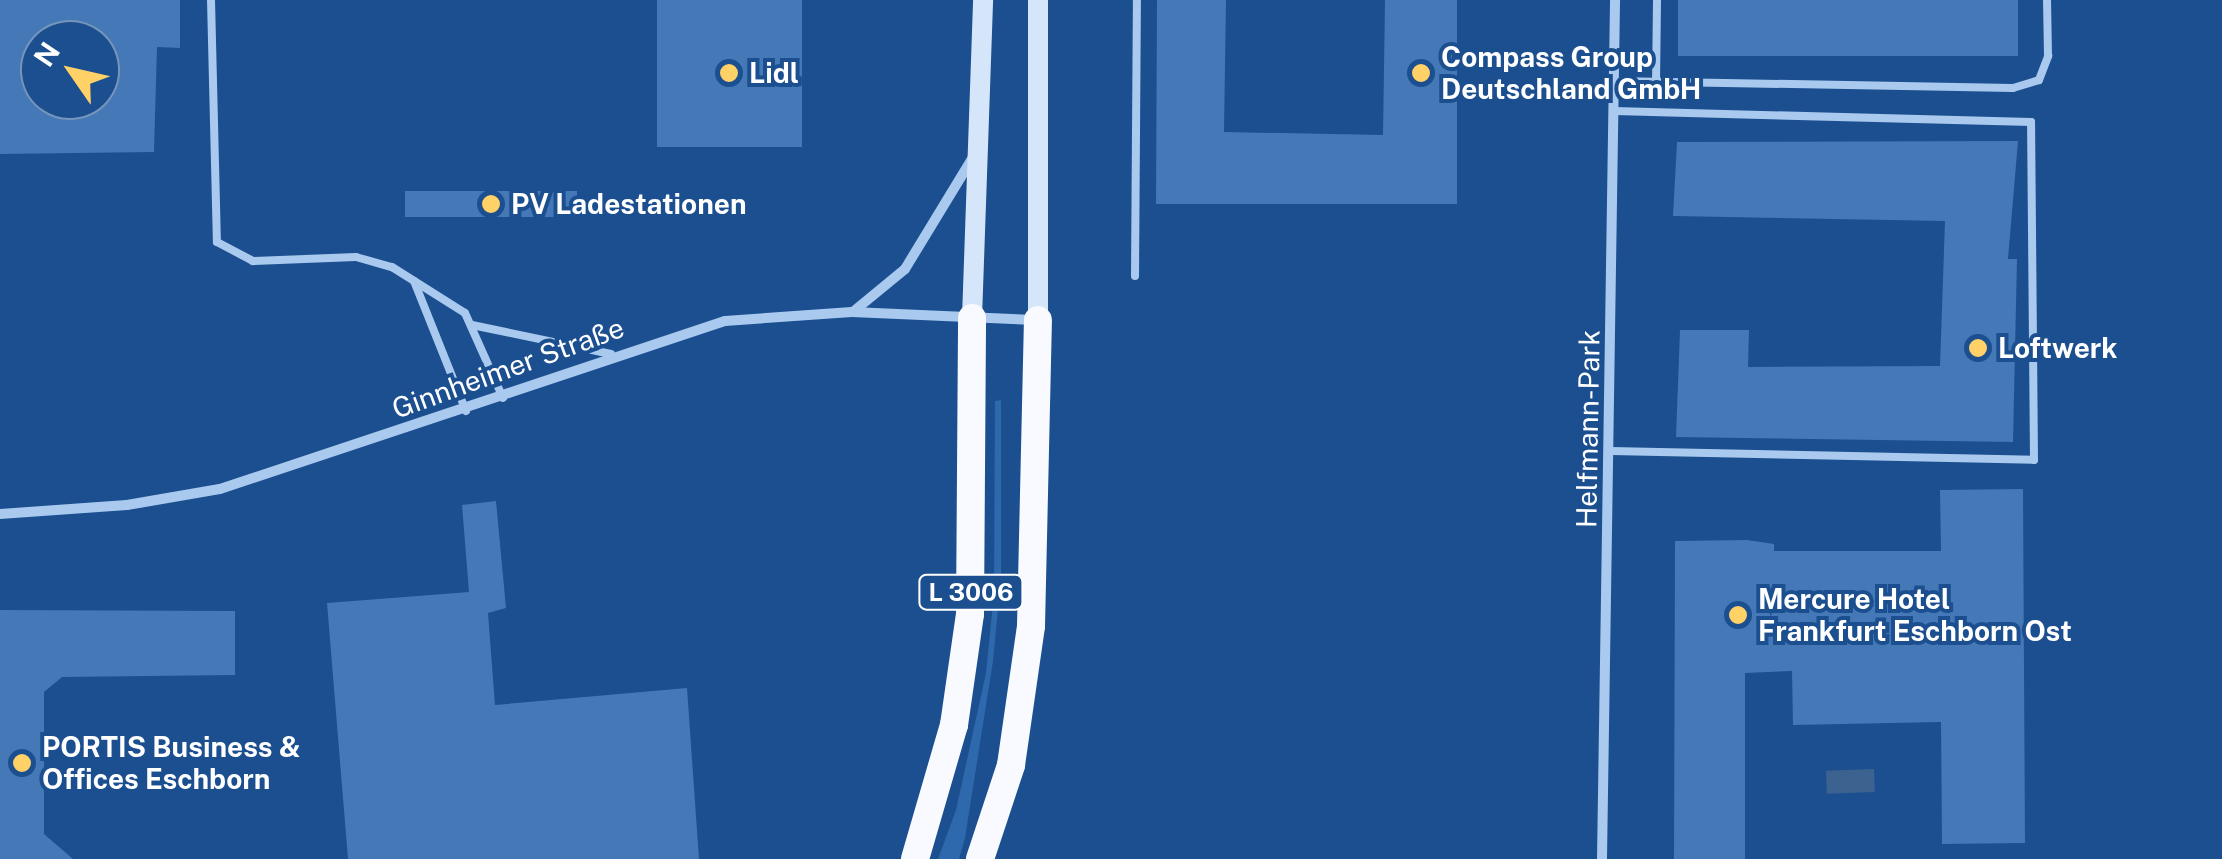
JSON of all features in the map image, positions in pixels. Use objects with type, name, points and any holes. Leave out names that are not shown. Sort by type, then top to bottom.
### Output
[{"type":"highway","name":"L 3006","points":[[915,859],[954,726],[970,614],[972,318]]},
{"type":"highway","name":"L 3006","points":[[980,859],[1011,765],[1031,626],[1038,320]]},
{"type":"main road","name":"L 3006","points":[[972,318],[983,0]]},
{"type":"main road","name":"L 3006","points":[[1038,0],[1038,320]]},
{"type":"street","name":"Helfmann-Park","points":[[1602,859],[1615,0]]},
{"type":"street","points":[[852,312],[905,269],[978,147]]},
{"type":"street","name":"Ginnheimer Straße","points":[[0,514],[127,505],[220,489],[503,398],[611,354],[725,320],[852,312],[1038,320]]},
{"type":"lane","points":[[211,0],[212,229],[226,251],[253,261],[372,259],[412,278],[456,304],[472,325],[503,398]]},
{"type":"lane","points":[[1135,276],[1138,0]]},
{"type":"lane","points":[[1656,83],[1657,0]]},
{"type":"lane","points":[[1614,82],[2013,88],[2039,80],[2048,56],[2047,0]]},
{"type":"lane","points":[[1611,451],[2034,460],[2031,122],[1614,111]]},
{"type":"lane","points":[[412,278],[466,410]]},
{"type":"lane","points":[[472,325],[611,354]]},
{"type":"shaded area","points":[[1001,400],[1001,578],[993,661],[965,838],[959,859],[938,859],[956,810],[986,673],[994,593],[995,401]]},
{"type":"shaded area","points":[[1874,769],[1875,792],[1827,794],[1826,771]]},
{"type":"building","points":[[0,0],[180,0],[180,48],[157,47],[154,152],[0,154]]},
{"type":"building","name":"Lidl","points":[[657,0],[802,0],[802,147],[657,147]]},
{"type":"building","name":"Compass Group Deutschland GmbH","points":[[1157,0],[1226,0],[1224,132],[1383,135],[1385,0],[1457,0],[1457,204],[1156,204]]},
{"type":"building","points":[[1678,0],[2018,0],[2018,56],[1678,56]]},
{"type":"building","points":[[2018,141],[2008,259],[2017,259],[2013,442],[1676,437],[1680,330],[1749,330],[1748,367],[1940,366],[1945,221],[1673,216],[1677,142]]},
{"type":"building","name":"PV Ladestationen","points":[[405,191],[577,191],[577,217],[405,217]]},
{"type":"building","points":[[2023,489],[2025,843],[1942,844],[1941,722],[1793,725],[1792,671],[1745,673],[1745,859],[1674,859],[1675,541],[1747,540],[1774,544],[1774,551],[1941,551],[1940,490]]},
{"type":"building","points":[[496,501],[506,608],[488,613],[495,705],[687,688],[699,859],[348,859],[327,603],[469,592],[462,505]]},
{"type":"building","name":"PORTIS Business & Offices Eschborn","points":[[0,610],[235,611],[235,675],[62,677],[44,692],[44,834],[73,859],[0,859]]},
{"type":"place","name":"Lidl","points":[[729,73]]},
{"type":"place","name":"Compass Group Deutschland GmbH","points":[[1421,73]]},
{"type":"place","name":"PV Ladestationen","points":[[491,204]]},
{"type":"place","name":"Loftwerk","points":[[1978,348]]},
{"type":"place","name":"Mercure Hotel Frankfurt Eschborn Ost","points":[[1738,615]]},
{"type":"place","name":"PORTIS Business & Offices Eschborn","points":[[22,763]]}]
